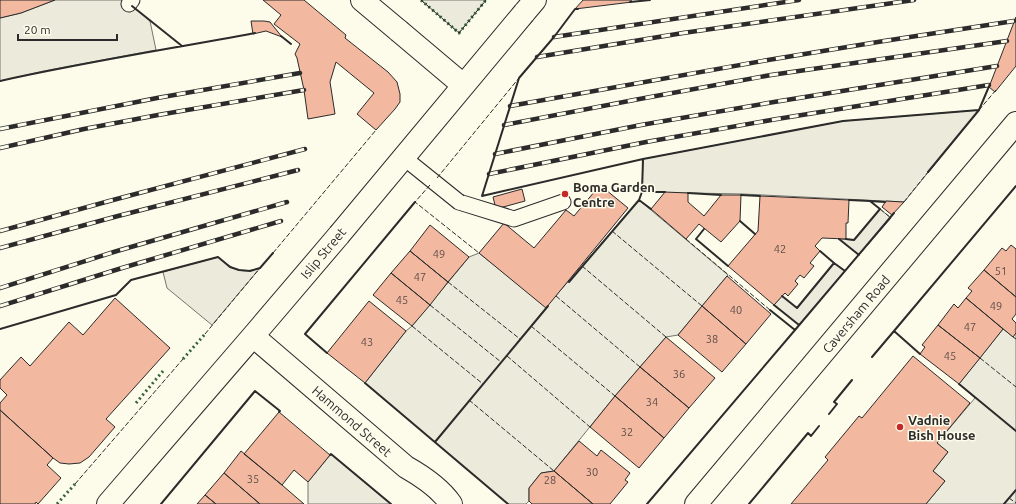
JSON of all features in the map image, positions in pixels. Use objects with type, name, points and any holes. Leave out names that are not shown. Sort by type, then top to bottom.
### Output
[{"type":"street","points":[[362,0],[464,85]]},
{"type":"street","name":"Islip Street","points":[[108,504],[253,336],[530,6]]},
{"type":"street","name":"Caversham Road","points":[[696,504],[1016,123]]},
{"type":"street","name":"Hammond Street","points":[[253,336],[406,467],[419,474],[446,496],[451,504]]},
{"type":"lane","points":[[403,157],[459,202],[514,219],[564,202]]},
{"type":"shaded area","points":[[55,0],[125,0],[150,21],[156,50],[44,71],[0,81],[0,18],[21,13]]},
{"type":"shaded area","points":[[421,0],[486,0],[459,33]]},
{"type":"shaded area","points":[[979,110],[904,202],[743,194],[642,192],[643,159],[843,121]]},
{"type":"shaded area","points":[[639,200],[728,275],[678,335],[666,337],[615,396],[554,471],[541,473],[529,488],[529,501],[526,504],[508,504],[365,383],[406,331],[412,326],[469,257],[479,253],[546,307]]},
{"type":"shaded area","points":[[880,209],[891,218],[859,255],[839,239],[854,240]]},
{"type":"shaded area","points":[[218,257],[228,265],[238,270],[247,271],[260,268],[212,325],[167,288],[163,272]]},
{"type":"shaded area","points":[[834,263],[845,271],[799,325],[774,305],[782,296],[797,308]]},
{"type":"shaded area","points":[[1003,329],[1012,336],[1016,333],[1016,504],[926,504],[945,481],[933,471],[948,452],[937,443],[975,398],[959,384]]},
{"type":"shaded area","points":[[331,454],[391,504],[308,504],[308,482]]},
{"type":"building","points":[[0,0],[55,0],[21,13],[0,18]]},
{"type":"building","points":[[263,0],[304,0],[346,35],[345,38],[388,72],[397,82],[400,102],[376,130],[357,114],[374,93],[336,62],[330,82],[335,114],[308,119],[304,90],[295,54],[300,44],[274,24],[281,15]]},
{"type":"building","points":[[583,0],[631,0],[632,2],[575,9]]},
{"type":"building","points":[[1016,17],[1016,66],[995,92],[989,87]]},
{"type":"building","points":[[251,21],[270,22],[282,37],[266,31],[253,34]]},
{"type":"building","points":[[600,185],[628,208],[546,308],[479,253],[504,223],[534,248],[566,210],[574,216]]},
{"type":"building","points":[[522,189],[525,201],[496,209],[493,197]]},
{"type":"building","points":[[665,192],[688,193],[688,202],[704,216],[721,195],[741,195],[740,221],[721,242],[699,224],[686,239],[651,209]]},
{"type":"building","points":[[760,196],[849,200],[848,223],[846,223],[846,239],[822,238],[815,246],[820,251],[810,263],[814,266],[804,278],[800,275],[795,281],[798,284],[788,296],[785,293],[774,305],[728,266],[758,231]]},
{"type":"building","points":[[886,201],[904,202],[892,215],[882,207]]},
{"type":"building","points":[[430,225],[469,257],[448,282],[410,251]]},
{"type":"building","points":[[1011,245],[1016,249],[1016,297],[984,270],[1002,248],[1006,251]]},
{"type":"building","points":[[410,251],[448,282],[430,305],[391,273]]},
{"type":"building","points":[[984,270],[1016,297],[1016,314],[1012,319],[1016,323],[1016,333],[1013,337],[966,298],[972,291],[968,288]]},
{"type":"building","points":[[391,273],[430,305],[412,326],[373,295]]},
{"type":"building","points":[[727,276],[771,314],[746,344],[702,306]]},
{"type":"building","points":[[115,298],[170,348],[106,419],[115,427],[89,457],[80,463],[60,463],[0,410],[0,403],[7,395],[0,388],[0,380],[21,357],[30,366],[69,322],[83,335]]},
{"type":"building","points":[[966,298],[1003,329],[980,358],[938,325],[954,304],[958,308]]},
{"type":"building","points":[[369,301],[406,331],[365,383],[327,353]]},
{"type":"building","points":[[702,306],[746,344],[722,372],[678,335]]},
{"type":"building","points":[[938,325],[980,358],[959,384],[920,354],[925,347],[922,345]]},
{"type":"building","points":[[666,337],[715,378],[689,408],[640,367]]},
{"type":"building","name":"Vadnie Bish House","points":[[913,356],[970,403],[937,443],[948,452],[933,471],[945,481],[926,504],[791,504],[828,460],[825,457],[859,416],[862,418]]},
{"type":"building","points":[[640,367],[689,408],[664,438],[615,396]]},
{"type":"building","points":[[615,396],[664,438],[639,468],[590,427]]},
{"type":"building","points":[[0,410],[53,458],[47,465],[61,478],[38,504],[36,502],[35,504],[0,504]]},
{"type":"building","points":[[279,412],[330,455],[308,482],[294,470],[282,485],[244,454]]},
{"type":"building","points":[[579,441],[597,456],[601,450],[630,473],[625,480],[628,482],[610,504],[593,504],[554,471]]},
{"type":"building","points":[[241,451],[304,504],[260,504],[224,473]]},
{"type":"building","points":[[554,471],[593,504],[532,504],[529,501],[529,488],[541,473]]},
{"type":"building","points":[[224,473],[260,504],[216,504],[205,495]]},
{"type":"building","points":[[205,495],[216,504],[197,504]]},
{"type":"railway","points":[[554,37],[799,0]]},
{"type":"railway","points":[[537,57],[683,33],[914,0]]},
{"type":"railway","points":[[510,106],[768,60],[1014,21]]},
{"type":"railway","points":[[504,125],[771,75],[1007,41]]},
{"type":"railway","points":[[495,154],[641,125],[997,66]]},
{"type":"railway","points":[[0,129],[157,98],[300,73]]},
{"type":"railway","points":[[489,174],[646,142],[777,119],[989,85]]},
{"type":"railway","points":[[0,148],[84,129],[304,90]]},
{"type":"railway","points":[[0,231],[305,149]]},
{"type":"railway","points":[[0,248],[298,170]]},
{"type":"railway","points":[[0,288],[117,251],[287,202]]},
{"type":"railway","points":[[0,306],[281,221]]},
{"type":"hedge","points":[[421,0],[459,33],[486,0]]},
{"type":"hedge","points":[[183,359],[205,334]]},
{"type":"hedge","points":[[136,403],[163,371]]},
{"type":"hedge","points":[[57,504],[75,484]]},
{"type":"fence","points":[[421,0],[459,33],[486,0]]},
{"type":"fence","points":[[437,178],[519,78]]},
{"type":"fence","points":[[979,110],[996,90]]},
{"type":"fence","points":[[273,253],[376,130]]},
{"type":"fence","points":[[904,202],[928,172]]},
{"type":"fence","points":[[430,185],[415,202],[479,253]]},
{"type":"fence","points":[[880,209],[891,218]]},
{"type":"fence","points":[[612,231],[702,306]]},
{"type":"fence","points":[[686,239],[770,310]]},
{"type":"fence","points":[[582,266],[666,337]]},
{"type":"fence","points":[[205,334],[260,268]]},
{"type":"fence","points":[[448,282],[520,339]]},
{"type":"fence","points":[[556,296],[640,367]]},
{"type":"fence","points":[[430,305],[501,362]]},
{"type":"fence","points":[[412,326],[483,384]]},
{"type":"fence","points":[[531,326],[615,396]]},
{"type":"fence","points":[[507,356],[590,427]]},
{"type":"fence","points":[[980,358],[1016,387]]},
{"type":"fence","points":[[75,484],[183,359]]},
{"type":"fence","points":[[469,400],[554,471]]},
{"type":"fence","points":[[1009,498],[1016,503]]},
{"type":"wall","points":[[630,2],[650,0]]},
{"type":"wall","points":[[132,6],[182,46]]},
{"type":"wall","points":[[578,9],[575,9],[554,37],[519,78],[482,196],[643,159],[843,121],[979,110],[990,84]]},
{"type":"wall","points":[[0,81],[255,33]]},
{"type":"wall","points":[[281,36],[291,44]]},
{"type":"wall","points":[[928,172],[979,110]]},
{"type":"wall","points":[[642,192],[643,159]]},
{"type":"wall","points":[[894,331],[1016,186]]},
{"type":"wall","points":[[651,209],[639,200],[642,192],[665,192]]},
{"type":"wall","points":[[688,193],[721,195]]},
{"type":"wall","points":[[741,195],[760,196]]},
{"type":"wall","points":[[569,282],[639,200]]},
{"type":"wall","points":[[846,239],[854,240],[880,209],[870,201],[849,200]]},
{"type":"wall","points":[[870,201],[885,202]]},
{"type":"wall","points":[[327,353],[305,334],[415,202]]},
{"type":"wall","points":[[770,310],[795,330],[894,213]]},
{"type":"wall","points":[[740,221],[755,234]]},
{"type":"wall","points":[[704,229],[696,239],[728,266]]},
{"type":"wall","points":[[839,239],[859,255]]},
{"type":"wall","points":[[782,296],[797,308],[834,263],[820,251]]},
{"type":"wall","points":[[0,329],[116,295],[131,280],[218,257],[230,267],[250,271],[260,268],[273,253]]},
{"type":"wall","points":[[834,263],[845,271]]},
{"type":"wall","points":[[774,305],[799,325]]},
{"type":"wall","points":[[435,442],[548,306]]},
{"type":"wall","points":[[647,504],[795,330]]},
{"type":"wall","points":[[872,357],[894,331],[920,354]]},
{"type":"wall","points":[[829,414],[837,404],[834,402],[852,380]]},
{"type":"wall","points":[[365,383],[508,504]]},
{"type":"wall","points":[[959,384],[1016,431]]},
{"type":"wall","points":[[161,504],[255,391],[280,411],[279,412]]},
{"type":"wall","points":[[749,504],[808,433],[811,436],[819,426]]},
{"type":"wall","points":[[330,455],[331,454],[391,504]]},
{"type":"wall","points":[[1004,504],[1016,490]]},
{"type":"place","name":"Boma Garden Centre","points":[[565,194]]},
{"type":"place","name":"Vadnie Bish House","points":[[900,427]]}]
